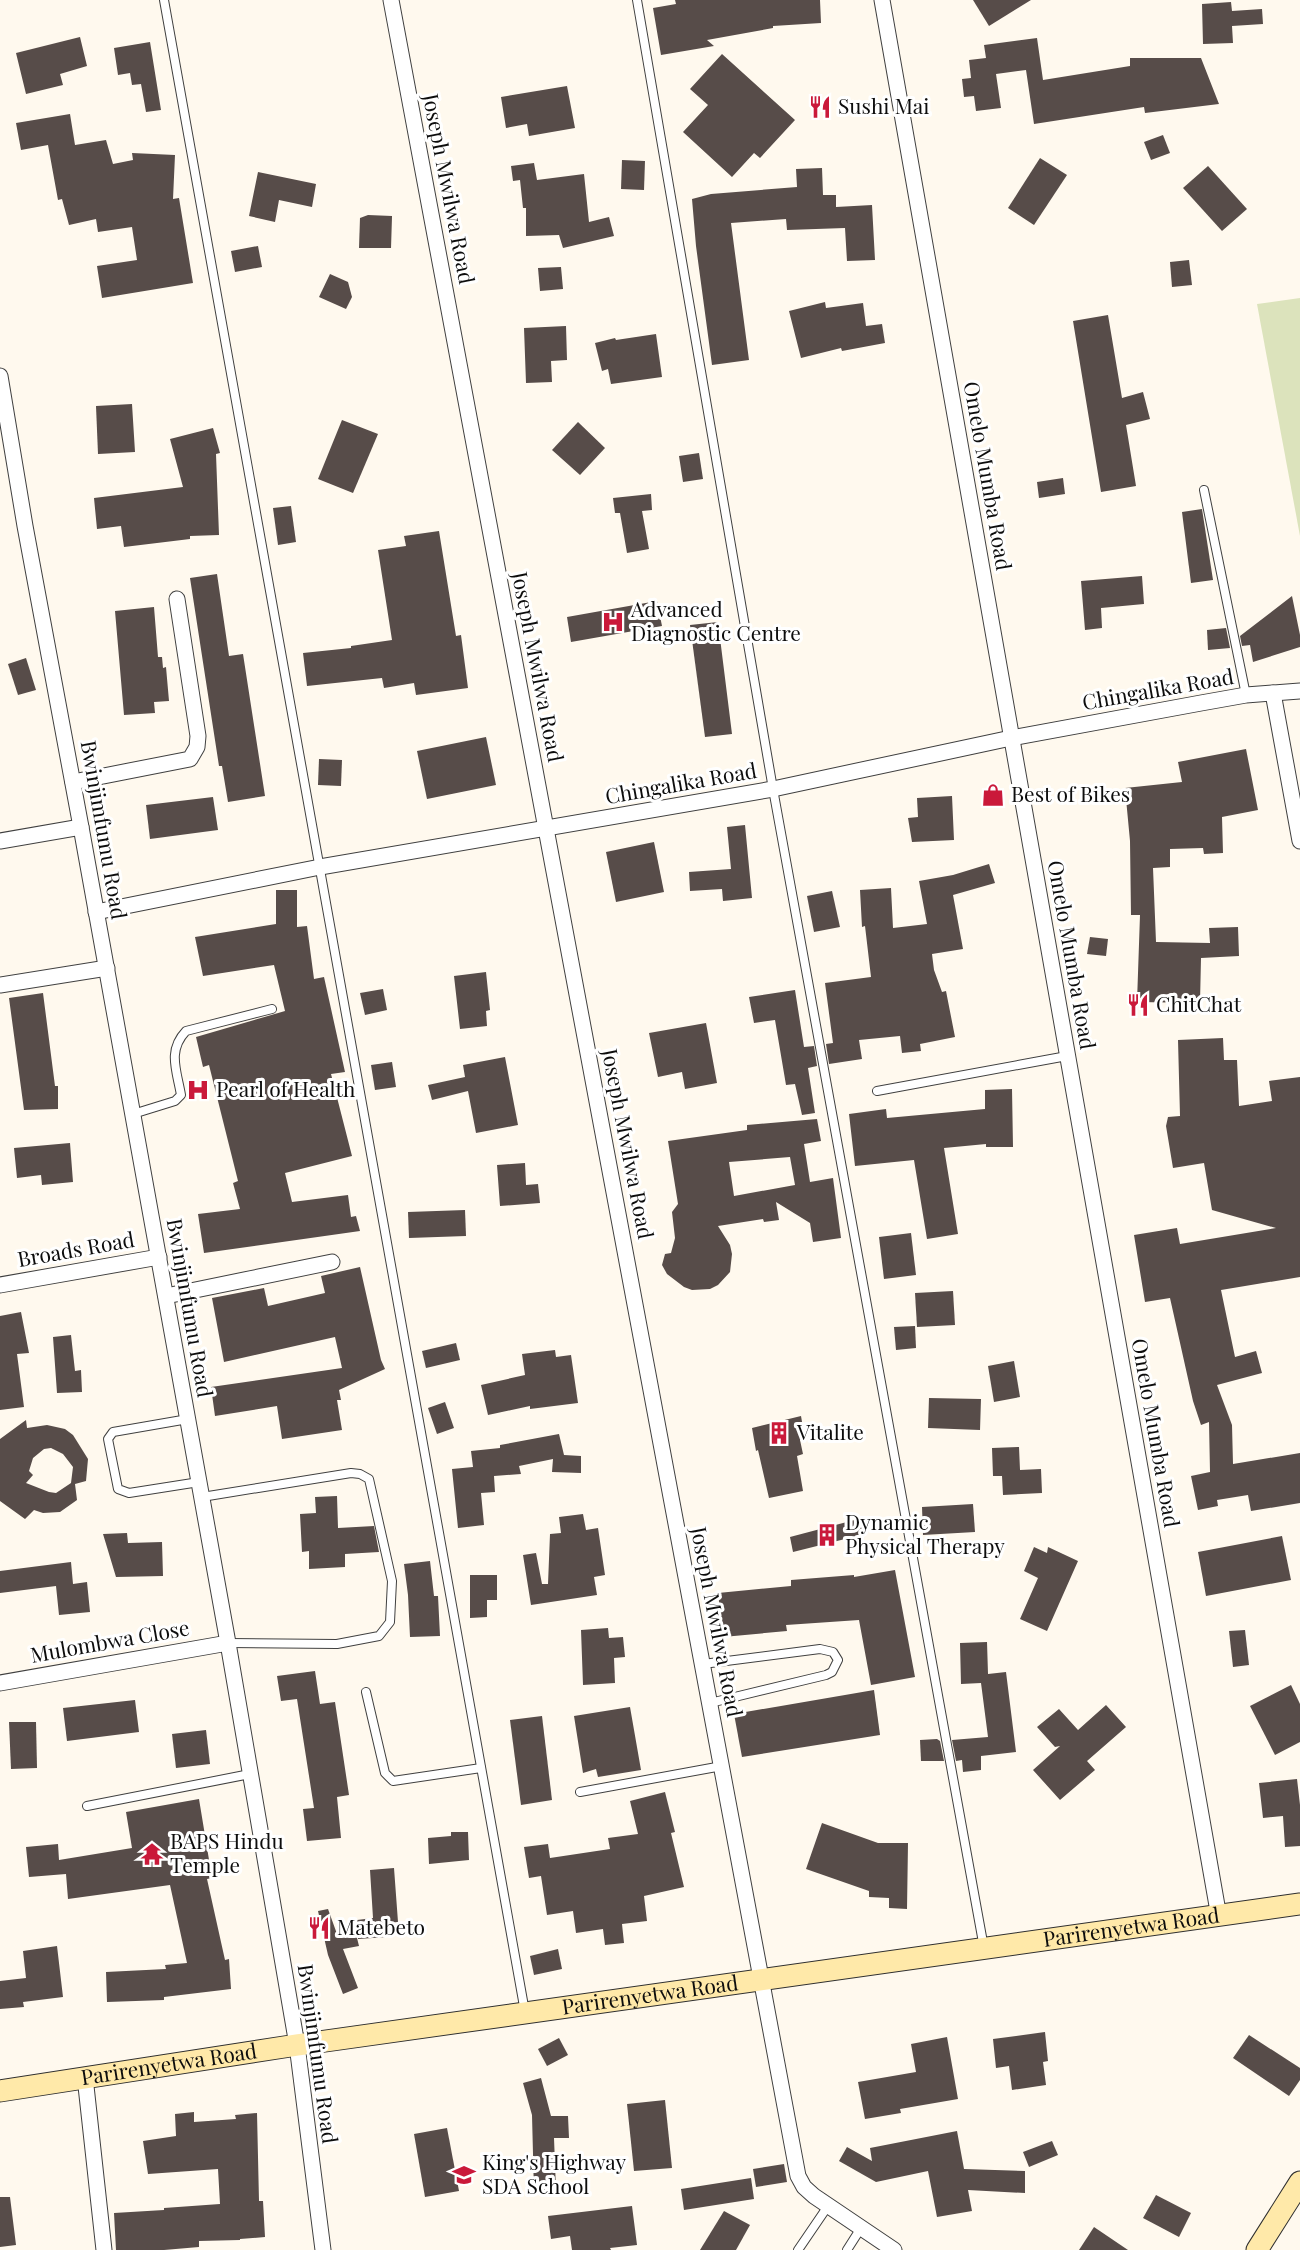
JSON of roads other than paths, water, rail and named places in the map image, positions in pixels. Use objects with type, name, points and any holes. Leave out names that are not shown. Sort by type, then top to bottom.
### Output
[{"type":"main road","name":"Parirenyetwa Road","points":[[0,2091],[297,2045],[1300,1904]]},
{"type":"main road","points":[[1257,2250],[1300,2182]]},
{"type":"street","name":"Joseph Mwilwa Road","points":[[391,0],[798,2176],[804,2187],[828,2206],[894,2250]]},
{"type":"street","name":"Omelo Mumba Road","points":[[882,0],[1219,1917]]},
{"type":"street","name":"Bwinjimfumu Road","points":[[1,385],[228,1643],[297,2045],[323,2250]]},
{"type":"street","points":[[73,782],[190,759],[197,747],[198,736],[177,599]]},
{"type":"street","name":"Chingalika Road","points":[[96,912],[320,867],[773,789],[1011,738],[1246,695],[1300,691]]},
{"type":"street","points":[[1273,693],[1300,842]]},
{"type":"street","points":[[0,841],[81,827]]},
{"type":"street","points":[[0,985],[107,968]]},
{"type":"street","name":"Broads Road","points":[[0,1285],[159,1257]]},
{"type":"street","points":[[166,1296],[332,1262]]},
{"type":"street","name":"Mulombwa Close","points":[[0,1683],[228,1643]]},
{"type":"street","points":[[85,2078],[104,2250]]},
{"type":"lane","points":[[164,0],[525,2013]]},
{"type":"lane","points":[[637,0],[773,789],[984,1949]]},
{"type":"lane","points":[[1204,490],[1246,695]]},
{"type":"lane","points":[[133,1114],[175,1101],[181,1095],[174,1051],[178,1040],[186,1031],[272,1009]]},
{"type":"lane","points":[[877,1091],[1067,1056]]},
{"type":"lane","points":[[188,1419],[113,1432],[108,1438],[118,1489],[129,1493],[200,1489],[351,1473],[360,1474],[369,1479],[392,1581],[390,1622],[379,1636],[338,1644],[228,1643]]},
{"type":"lane","points":[[702,1664],[820,1649],[833,1652],[838,1660],[832,1672],[826,1675],[710,1703]]},
{"type":"lane","points":[[366,1692],[385,1773],[393,1781],[481,1768]]},
{"type":"lane","points":[[580,1792],[722,1766]]},
{"type":"lane","points":[[87,1806],[250,1774]]},
{"type":"lane","points":[[798,2250],[828,2206]]},
{"type":"lane","points":[[847,2250],[861,2228]]},
{"type":"place","name":"Sushi Mai","points":[[820,107]]},
{"type":"place","name":"Advanced Diagnostic Centre","points":[[613,622]]},
{"type":"place","name":"Best of Bikes","points":[[993,795]]},
{"type":"place","name":"ChitChat","points":[[1138,1005]]},
{"type":"place","name":"Pearl of Health","points":[[198,1090]]},
{"type":"place","name":"Vitalite","points":[[779,1433]]},
{"type":"place","name":"Dynamic Physical Therapy","points":[[827,1535]]},
{"type":"place","name":"BAPS Hindu Temple","points":[[152,1854]]},
{"type":"place","name":"Matebeto","points":[[319,1928]]},
{"type":"place","name":"King's Highway SDA School","points":[[464,2175]]}]
